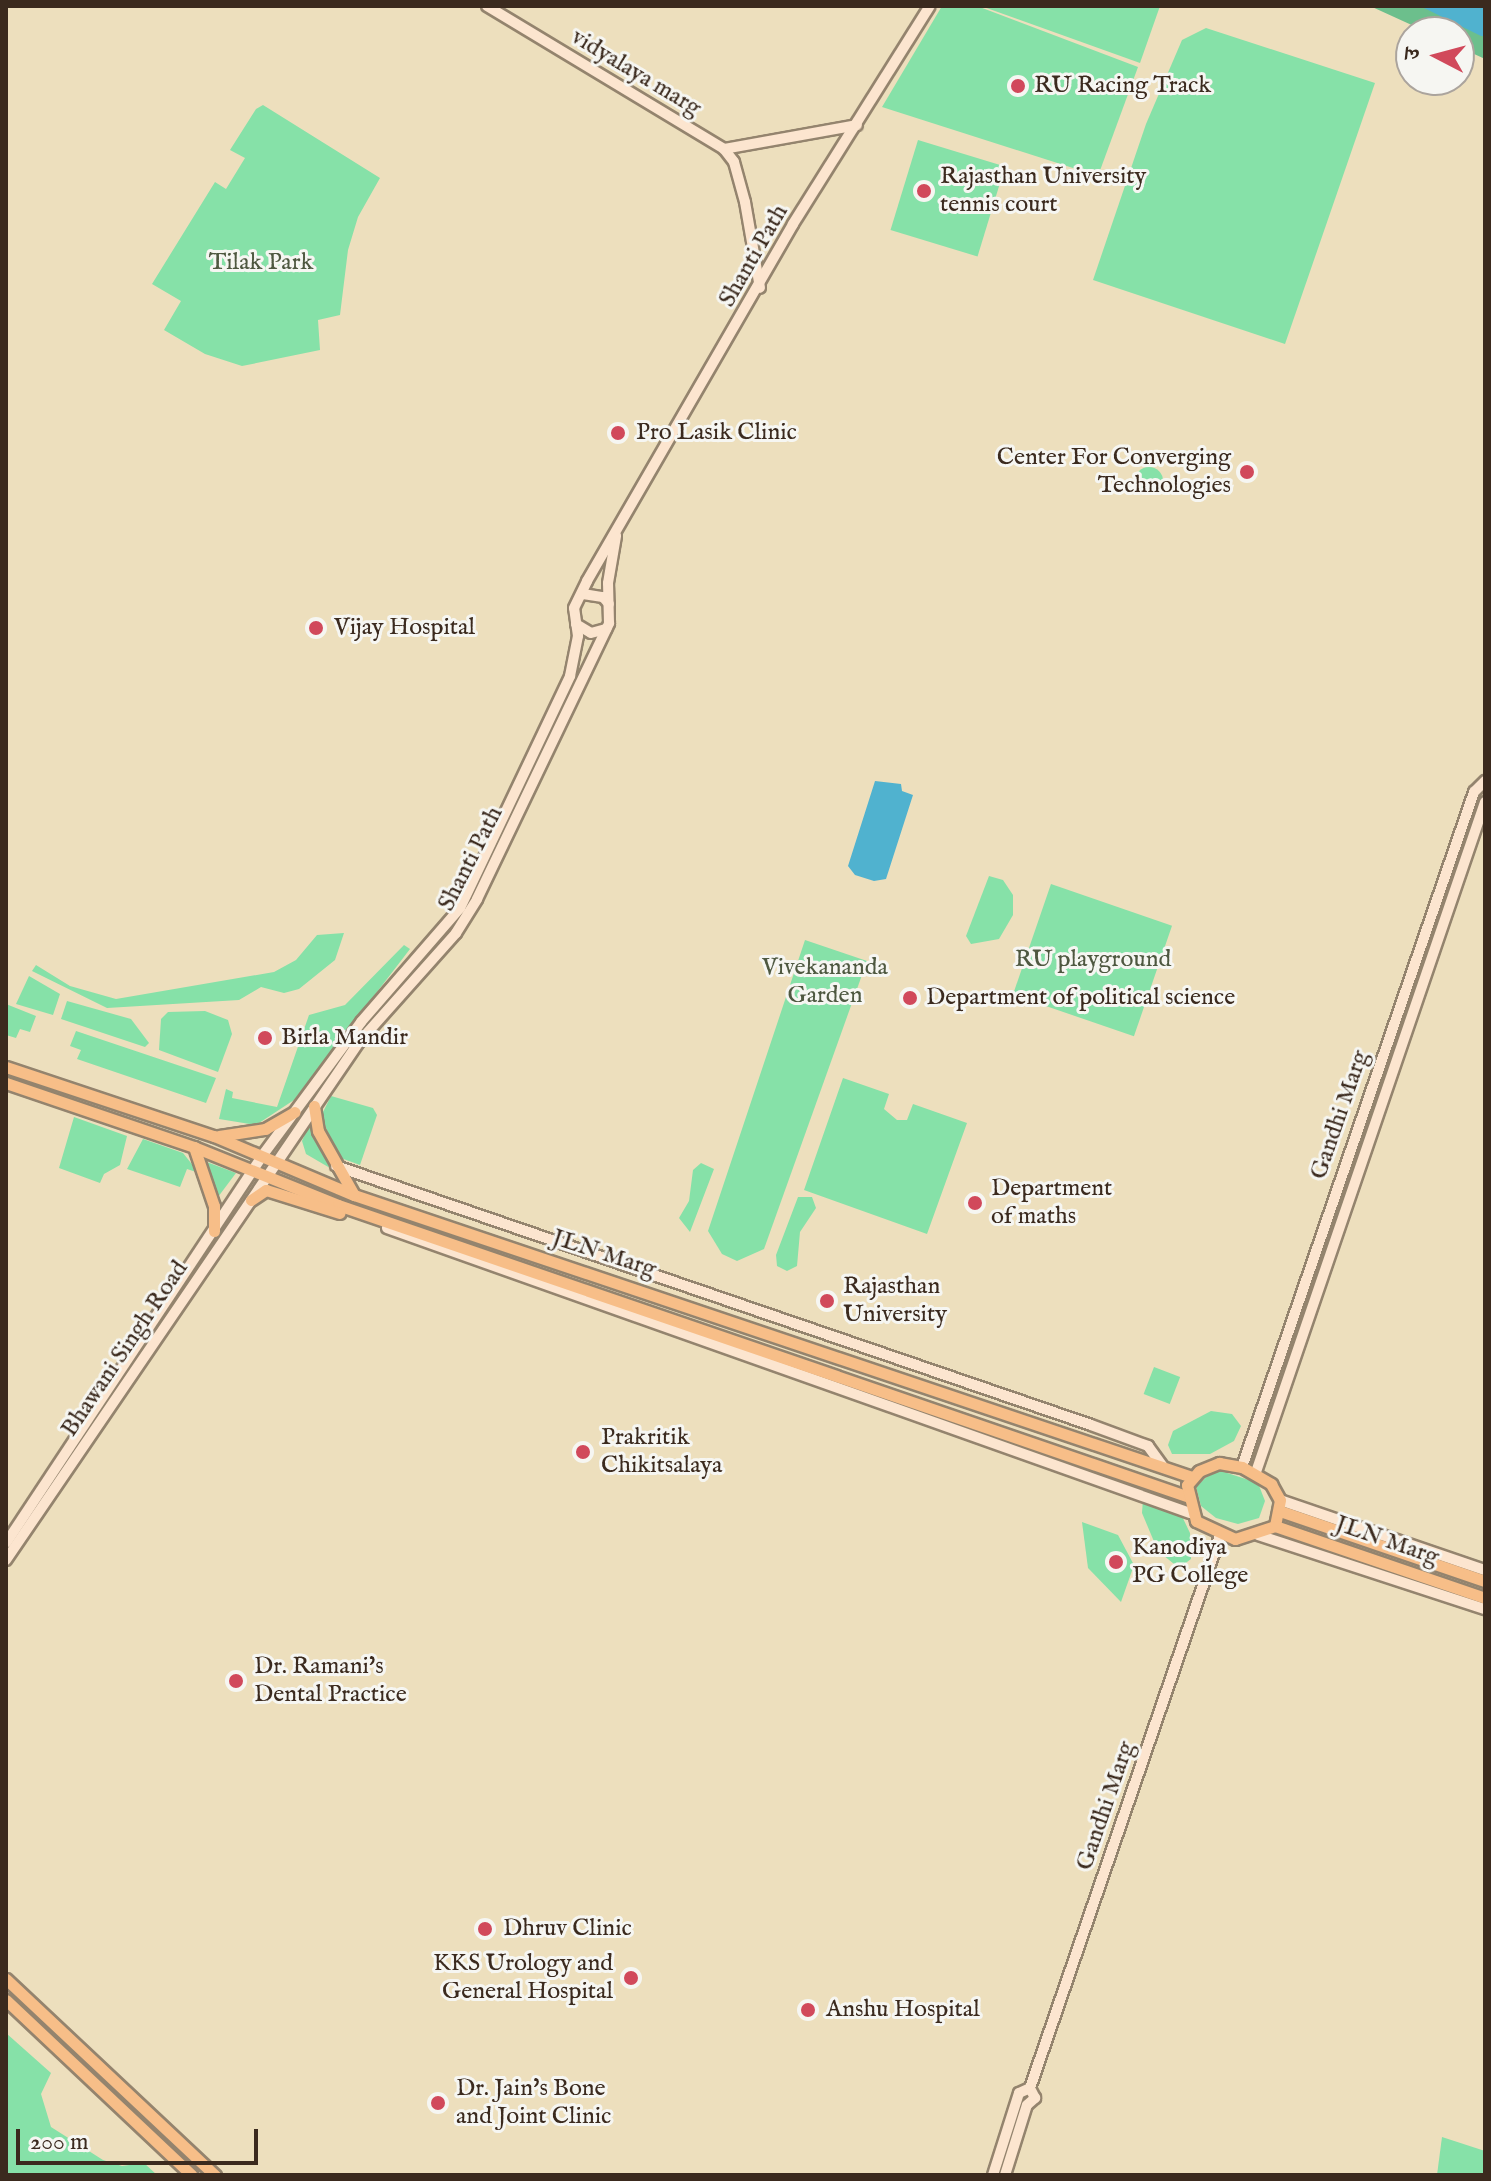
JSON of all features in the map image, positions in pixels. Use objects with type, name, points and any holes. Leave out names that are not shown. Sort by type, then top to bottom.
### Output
[{"type":"main road","name":"vidyalaya marg","points":[[487,6],[724,149]]},
{"type":"main road","name":"Shanti Path","points":[[583,594],[760,288],[793,224],[930,6]]},
{"type":"main road","points":[[760,288],[745,202],[734,162],[724,149],[857,125]]},
{"type":"main road","points":[[609,604],[603,597],[583,594],[574,608],[575,623],[591,633],[606,629],[609,604],[608,583],[618,530]]},
{"type":"main road","name":"Bhawani Singh Road","points":[[6,1543],[262,1156],[361,1022],[460,908],[570,676],[577,653],[575,623]]},
{"type":"main road","name":"Shanti Path","points":[[279,1161],[359,1042],[463,922],[606,629]]},
{"type":"main road","name":"Gandhi Marg","points":[[1242,1467],[1474,792],[1485,781]]},
{"type":"main road","name":"Gandhi Marg","points":[[1256,1472],[1485,802]]},
{"type":"main road","name":"JLN Marg","points":[[6,1067],[214,1136],[354,1195],[1192,1477]]},
{"type":"main road","name":"JLN Marg","points":[[6,1083],[270,1175],[389,1226],[1186,1496]]},
{"type":"main road","points":[[314,1106],[318,1131],[354,1195]]},
{"type":"main road","points":[[214,1136],[246,1135],[294,1112]]},
{"type":"main road","points":[[194,1147],[214,1206],[214,1231]]},
{"type":"main road","name":"Bhawani Singh Road","points":[[6,1560],[279,1161]]},
{"type":"main road","points":[[336,1166],[1091,1425],[1148,1446],[1163,1467]]},
{"type":"main road","points":[[251,1200],[266,1190],[389,1226],[1190,1513],[1220,1536],[1258,1535],[1485,1609]]},
{"type":"main road","points":[[1190,1513],[1186,1496],[1192,1477],[1219,1463],[1242,1467],[1256,1472],[1280,1506],[1485,1570]]},
{"type":"main road","points":[[1258,1535],[1275,1526],[1280,1506]]},
{"type":"main road","name":"JLN Marg","points":[[1280,1506],[1485,1581]]},
{"type":"main road","name":"JLN Marg","points":[[1275,1526],[1485,1598]]},
{"type":"main road","name":"Gandhi Marg","points":[[1023,2102],[1035,2098],[1030,2088],[1220,1536]]},
{"type":"main road","points":[[6,1979],[215,2175]]},
{"type":"main road","points":[[6,2000],[192,2175]]},
{"type":"main road","points":[[993,2175],[1023,2102]]},
{"type":"main road","points":[[1005,2175],[1023,2102]]},
{"type":"green space","points":[[942,6],[977,6],[1138,67],[1098,176],[882,107]]},
{"type":"green space","points":[[981,6],[1160,6],[1140,63]]},
{"type":"green space","points":[[1370,6],[1485,6],[1485,59],[1475,54],[1475,16],[1395,17]]},
{"type":"green space","points":[[1206,28],[1375,83],[1285,344],[1093,280],[1146,124],[1182,40]]},
{"type":"green space","name":"Tilak Park","points":[[263,105],[380,178],[358,217],[348,250],[340,315],[318,320],[320,350],[242,366],[205,354],[164,330],[181,301],[152,284],[215,182],[226,189],[245,158],[230,150],[256,109]]},
{"type":"green space","points":[[918,140],[1005,167],[978,256],[891,230]]},
{"type":"green space","points":[[1149,467],[1159,471],[1163,481],[1159,491],[1149,495],[1139,491],[1135,481],[1139,471]]},
{"type":"green space","points":[[989,876],[1003,880],[1013,895],[1013,915],[999,939],[971,944],[966,936]]},
{"type":"green space","name":"RU playground","points":[[1051,884],[1172,926],[1134,1036],[1013,995]]},
{"type":"green space","points":[[344,933],[335,960],[299,989],[284,993],[261,987],[239,1000],[107,1008],[32,971],[36,965],[70,986],[116,999],[274,972],[296,960],[317,935]]},
{"type":"green space","name":"Vivekananda Garden","points":[[805,940],[867,961],[764,1249],[737,1261],[722,1254],[708,1231]]},
{"type":"green space","points":[[404,945],[410,949],[294,1100],[256,1125],[219,1119],[226,1089],[233,1092],[232,1098],[277,1107],[309,1015],[345,1005]]},
{"type":"green space","points":[[29,976],[60,994],[53,1015],[16,1004]]},
{"type":"green space","points":[[67,1001],[131,1019],[149,1043],[145,1047],[61,1019]]},
{"type":"green space","points":[[6,1004],[36,1016],[30,1032],[20,1029],[16,1038],[6,1035]]},
{"type":"green space","points":[[205,1011],[228,1020],[232,1034],[218,1072],[159,1050],[161,1019],[168,1012]]},
{"type":"green space","points":[[76,1031],[216,1078],[206,1103],[77,1059],[81,1050],[70,1046]]},
{"type":"green space","points":[[843,1078],[889,1094],[884,1109],[897,1120],[907,1120],[913,1104],[967,1123],[927,1234],[804,1190]]},
{"type":"green space","points":[[331,1096],[373,1108],[377,1115],[360,1165],[338,1157],[321,1116]]},
{"type":"green space","points":[[74,1117],[127,1136],[120,1165],[104,1174],[100,1183],[59,1168]]},
{"type":"green space","points":[[310,1123],[330,1168],[306,1154],[302,1141]]},
{"type":"green space","points":[[143,1139],[183,1153],[199,1173],[187,1169],[180,1187],[127,1169]]},
{"type":"green space","points":[[204,1161],[236,1173],[218,1197]]},
{"type":"green space","points":[[701,1163],[714,1169],[690,1232],[679,1218],[689,1201],[693,1170]]},
{"type":"green space","points":[[798,1197],[812,1197],[816,1208],[800,1232],[797,1266],[787,1271],[777,1266],[776,1255]]},
{"type":"green space","points":[[1154,1367],[1180,1377],[1170,1404],[1144,1394]]},
{"type":"green space","points":[[1211,1411],[1232,1414],[1241,1426],[1234,1441],[1210,1454],[1172,1454],[1168,1445],[1173,1431]]},
{"type":"green space","points":[[1215,1469],[1258,1483],[1265,1501],[1259,1518],[1238,1524],[1216,1518],[1201,1506],[1196,1487]]},
{"type":"green space","points":[[1143,1499],[1180,1512],[1190,1533],[1191,1559],[1179,1568],[1158,1551],[1142,1513]]},
{"type":"green space","points":[[1082,1522],[1118,1535],[1134,1565],[1121,1602],[1088,1568]]},
{"type":"green space","points":[[6,2033],[51,2073],[41,2094],[51,2127],[103,2160],[122,2166],[144,2163],[157,2175],[6,2175]]},
{"type":"green space","points":[[1442,2137],[1485,2151],[1485,2175],[1437,2175]]},
{"type":"water","points":[[1420,6],[1485,6],[1485,36],[1475,33],[1475,16],[1440,16]]},
{"type":"water","points":[[875,781],[901,784],[902,791],[913,795],[886,879],[874,881],[855,875],[848,866]]},
{"type":"place","name":"RU Racing Track","points":[[1018,86]]},
{"type":"place","name":"Rajasthan University tennis court","points":[[924,191]]},
{"type":"place","name":"Pro Lasik Clinic","points":[[618,433]]},
{"type":"place","name":"Center For Converging Technologies","points":[[1247,472]]},
{"type":"place","name":"Vijay Hospital","points":[[316,628]]},
{"type":"place","name":"Department of political science","points":[[910,998]]},
{"type":"place","name":"Birla Mandir","points":[[265,1038]]},
{"type":"place","name":"Department of maths","points":[[975,1203]]},
{"type":"place","name":"Rajasthan University","points":[[827,1301]]},
{"type":"place","name":"Prakritik Chikitsalaya","points":[[583,1452]]},
{"type":"place","name":"Kanodiya PG College","points":[[1116,1562]]},
{"type":"place","name":"Dr. Ramani's Dental Practice","points":[[236,1681]]},
{"type":"place","name":"Dhruv Clinic","points":[[485,1929]]},
{"type":"place","name":"KKS Urology and General Hospital","points":[[631,1978]]},
{"type":"place","name":"Anshu Hospital","points":[[808,2010]]},
{"type":"place","name":"Dr. Jain's Bone and Joint Clinic","points":[[438,2103]]}]
